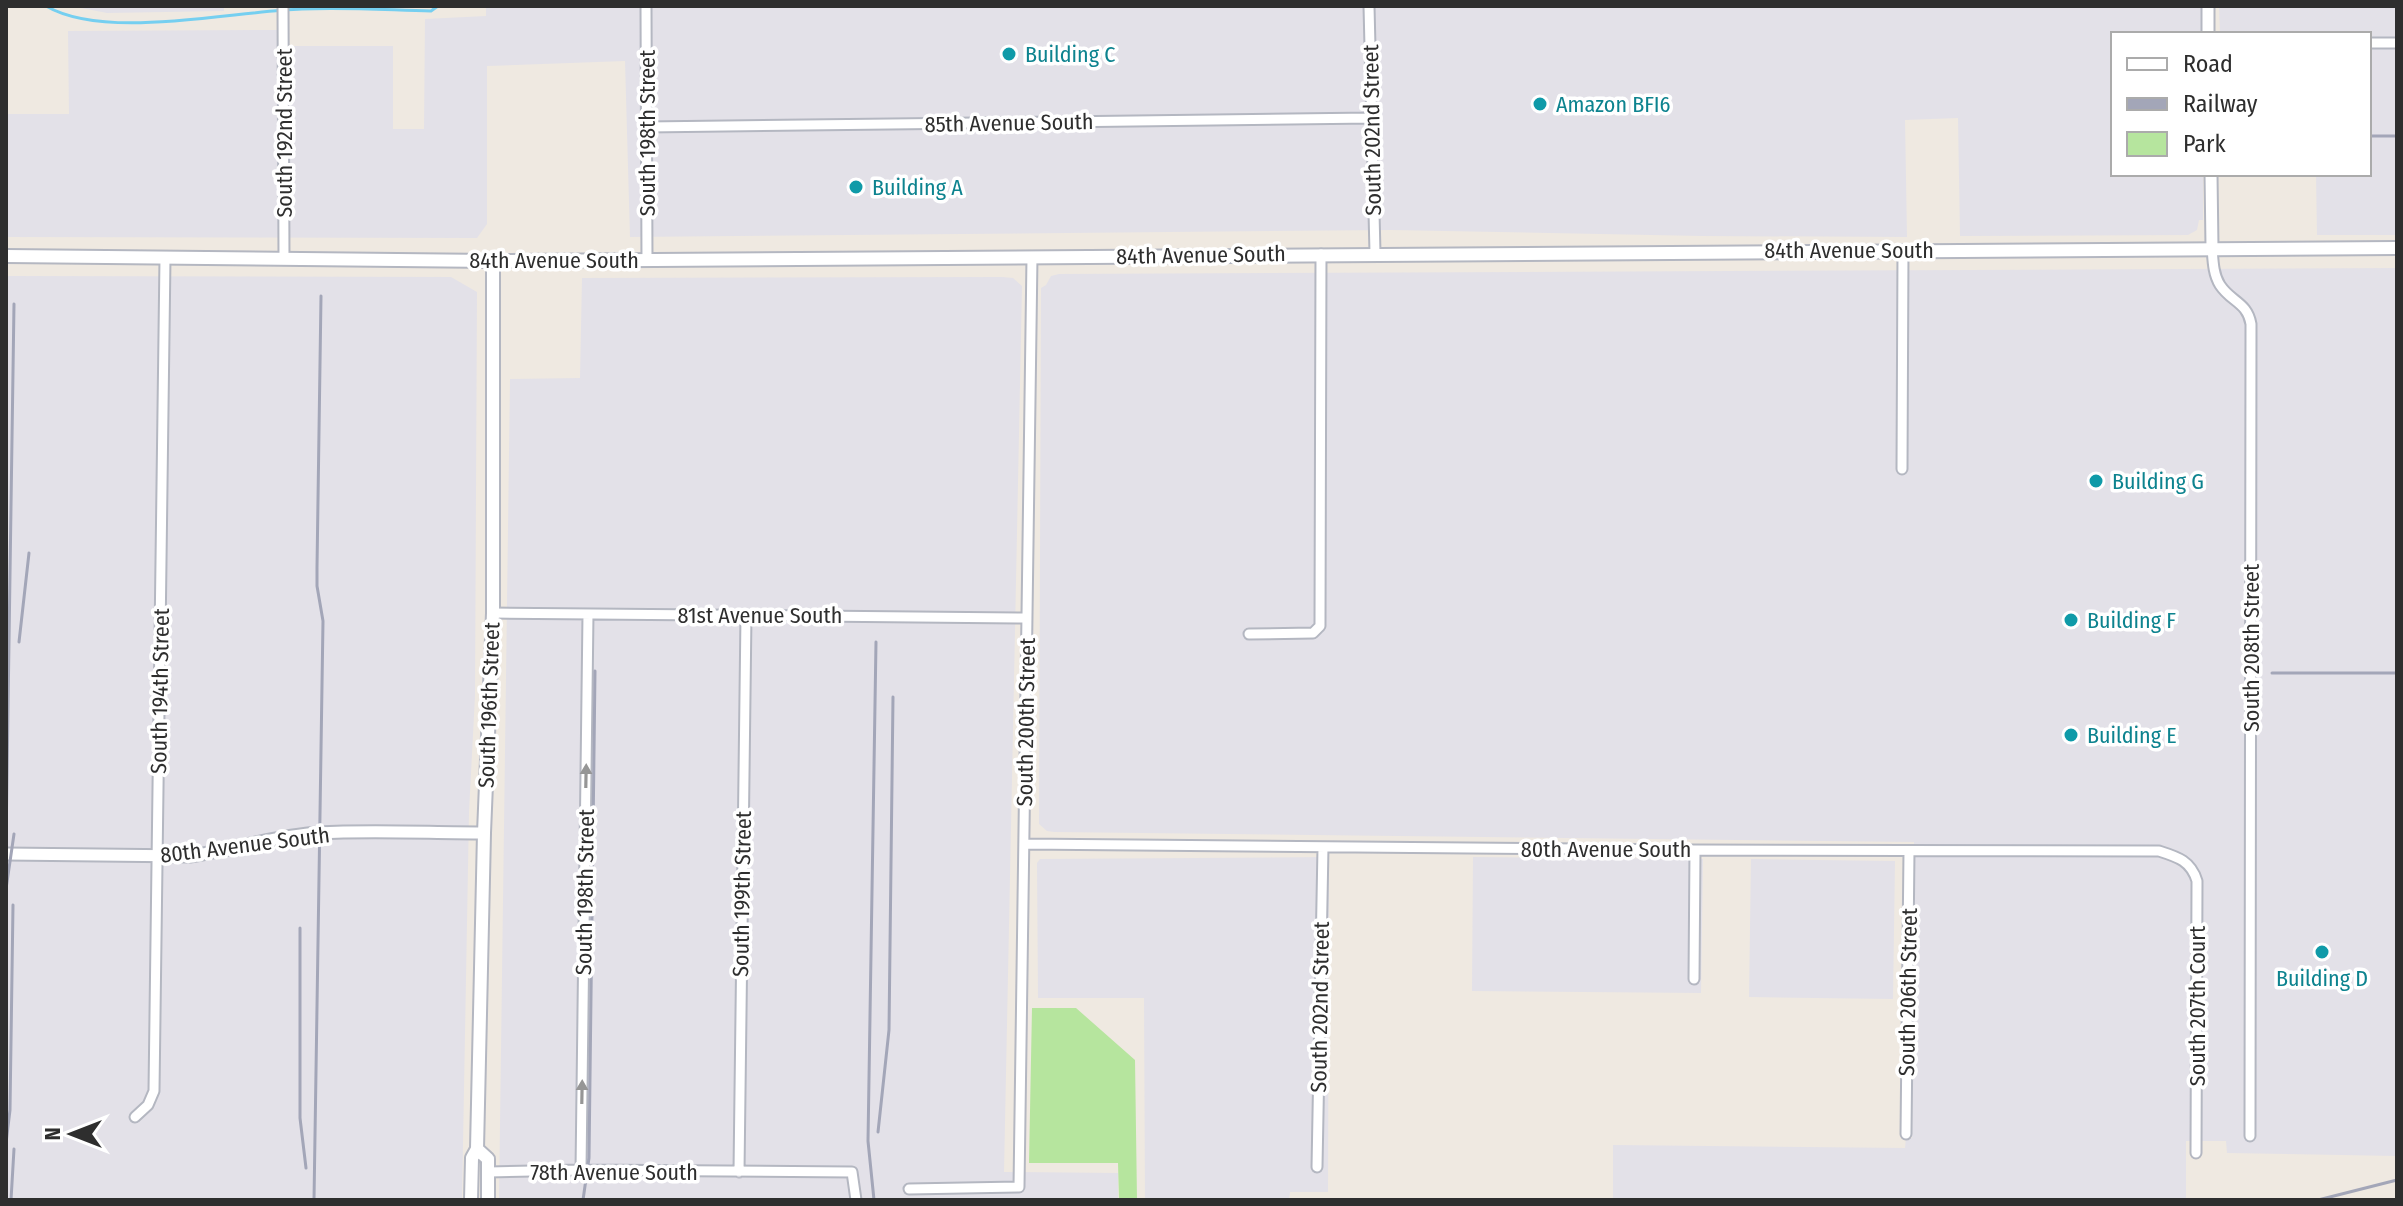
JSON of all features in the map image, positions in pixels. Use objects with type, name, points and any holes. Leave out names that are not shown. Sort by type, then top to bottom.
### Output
[{"type":"main road","name":"84th Avenue South","points":[[6,256],[493,261],[2397,248]]},
{"type":"main road","name":"South 196th Street","points":[[471,1200],[472,1158],[477,1149],[484,833],[493,613],[493,261]]},
{"type":"main road","name":"South 196th Street","points":[[477,1149],[488,1159],[488,1200]]},
{"type":"street","name":"South 192nd Street","points":[[283,6],[284,259]]},
{"type":"street","name":"South 198th Street","points":[[646,6],[647,260]]},
{"type":"street","name":"South 202nd Street","points":[[1369,6],[1375,253]]},
{"type":"street","points":[[2208,6],[2208,32]]},
{"type":"street","points":[[2371,43],[2397,43]]},
{"type":"street","name":"85th Avenue South","points":[[647,127],[1372,118]]},
{"type":"street","name":"South 208th Street","points":[[2211,176],[2212,247],[2216,278],[2222,288],[2247,309],[2251,324],[2250,1136]]},
{"type":"street","points":[[1902,469],[1903,250]]},
{"type":"street","points":[[1249,634],[1313,633],[1320,626],[1321,254]]},
{"type":"street","name":"South 200th Street","points":[[909,1189],[1019,1187],[1032,257]]},
{"type":"street","name":"South 194th Street","points":[[135,1117],[148,1105],[154,1091],[165,258]]},
{"type":"street","name":"81st Avenue South","points":[[493,613],[1027,618]]},
{"type":"street","name":"South 198th Street","points":[[581,1170],[588,614]]},
{"type":"street","name":"South 199th Street","points":[[739,1172],[746,615]]},
{"type":"street","name":"80th Avenue South","points":[[6,854],[157,856],[217,852],[257,842],[319,833],[484,833]]},
{"type":"street","name":"80th Avenue South","points":[[1024,844],[2159,851],[2187,862]]},
{"type":"street","name":"South 202nd Street","points":[[1317,1167],[1323,847]]},
{"type":"street","points":[[1694,979],[1695,850]]},
{"type":"street","name":"South 206th Street","points":[[1906,1134],[1909,851]]},
{"type":"street","name":"South 207th Court","points":[[2187,862],[2194,870],[2197,881],[2196,1153]]},
{"type":"street","name":"78th Avenue South","points":[[489,1172],[852,1172],[856,1200]]},
{"type":"shaded area","points":[[71,6],[224,6],[224,11],[107,13]]},
{"type":"shaded area","points":[[486,6],[2202,6],[2203,32],[2111,32],[2111,176],[2203,176],[2203,220],[2199,220],[2197,230],[2188,235],[1960,236],[1958,118],[1905,120],[1907,237],[1391,230],[630,237],[625,61],[487,66],[487,224],[477,238],[6,237],[6,114],[69,114],[68,31],[277,30],[277,46],[393,46],[393,129],[424,129],[425,19],[486,16]]},
{"type":"shaded area","points":[[2219,6],[2397,6],[2397,235],[2317,235],[2316,176],[2371,176],[2371,32],[2220,32]]},
{"type":"shaded area","points":[[2397,268],[2397,1156],[2227,1153],[2226,1141],[2186,1141],[2186,1200],[1613,1200],[1613,1145],[1905,1148],[1906,1138],[1912,1138],[1914,842],[1054,832],[1047,831],[1039,824],[1041,288],[1051,276]]},
{"type":"shaded area","points":[[6,276],[451,277],[477,292],[475,696],[469,812],[462,1200],[6,1200]]},
{"type":"shaded area","points":[[582,278],[1013,278],[1022,286],[1004,1172],[1118,1173],[1118,1200],[499,1200],[510,379],[580,378]]},
{"type":"shaded area","points":[[1329,857],[1328,1192],[1290,1192],[1289,1200],[1145,1200],[1144,998],[1038,998],[1037,863],[1040,859]]},
{"type":"shaded area","points":[[1473,857],[1703,859],[1701,993],[1472,991]]},
{"type":"shaded area","points":[[1751,859],[1895,861],[1893,999],[1749,997]]},
{"type":"green space","points":[[1032,1008],[1076,1008],[1135,1060],[1137,1200],[1119,1200],[1118,1163],[1029,1163]]},
{"type":"waterway","points":[[46,6],[71,16],[101,22],[135,23],[302,9],[431,11],[438,6]]},
{"type":"railway","points":[[677,6],[693,6]]},
{"type":"railway","points":[[2371,136],[2397,136]]},
{"type":"railway","points":[[314,1200],[323,621],[317,586],[321,296]]},
{"type":"railway","points":[[6,844],[14,304]]},
{"type":"railway","points":[[19,642],[29,553]]},
{"type":"railway","points":[[874,1200],[868,1141],[876,642]]},
{"type":"railway","points":[[583,1200],[589,1158],[595,671]]},
{"type":"railway","points":[[2272,673],[2397,673]]},
{"type":"railway","points":[[878,1132],[889,1030],[893,697]]},
{"type":"railway","points":[[6,889],[14,834]]},
{"type":"railway","points":[[6,1143],[10,1110],[13,905]]},
{"type":"railway","points":[[300,928],[300,1118],[306,1168]]},
{"type":"railway","points":[[11,1200],[14,1149]]},
{"type":"railway","points":[[2318,1200],[2397,1180]]},
{"type":"place","name":"Building C","points":[[1009,54]]},
{"type":"place","name":"Amazon BFI6","points":[[1540,104]]},
{"type":"place","name":"Building A","points":[[856,187]]},
{"type":"place","name":"Building G","points":[[2096,481]]},
{"type":"place","name":"Building F","points":[[2071,620]]},
{"type":"place","name":"Building E","points":[[2071,735]]},
{"type":"place","name":"Building D","points":[[2322,952]]}]
